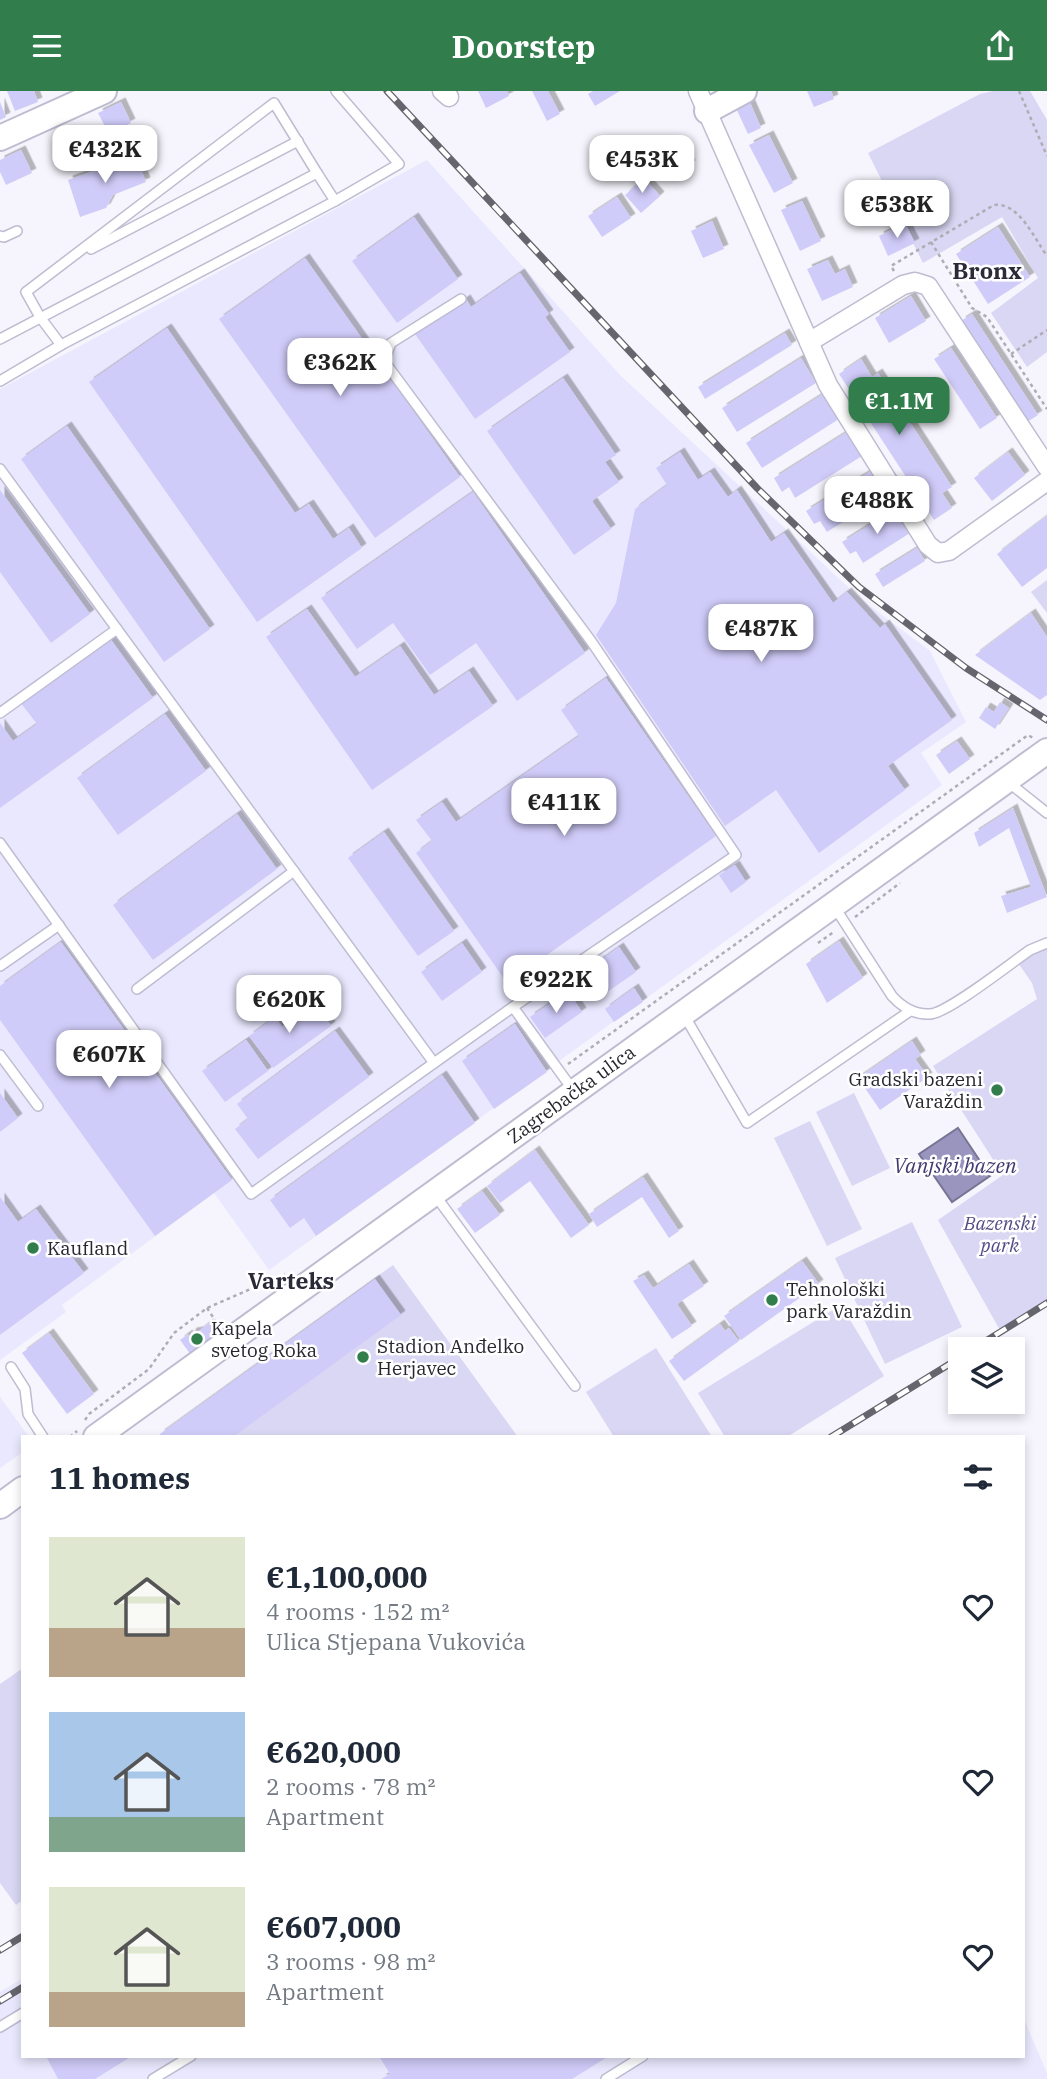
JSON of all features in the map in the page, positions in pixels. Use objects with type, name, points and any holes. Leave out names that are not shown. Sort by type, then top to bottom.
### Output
[{"type":"main road","points":[[0,138],[104,91]]},
{"type":"main road","points":[[703,101],[744,91]]},
{"type":"main road","name":"Zagrebačka ulica","points":[[99,1435],[1007,781],[1043,747]]},
{"type":"main road","points":[[0,1506],[21,1490]]},
{"type":"street","points":[[703,101],[828,385],[928,545],[938,553],[949,551],[1047,481]]},
{"type":"street","points":[[809,342],[903,285],[915,282],[928,286],[1047,467]]},
{"type":"lane","points":[[0,381],[61,345],[399,165],[336,91]]},
{"type":"lane","points":[[61,345],[26,292],[274,103],[335,201]]},
{"type":"lane","points":[[66,262],[298,141]]},
{"type":"lane","points":[[0,339],[317,173]]},
{"type":"lane","points":[[0,236],[17,231]]},
{"type":"lane","points":[[0,843],[251,1193],[513,1007],[736,855],[591,641],[384,361],[391,343],[461,299]]},
{"type":"lane","points":[[0,469],[434,1063]]},
{"type":"lane","points":[[0,713],[117,629]]},
{"type":"lane","points":[[1007,781],[1046,811]]},
{"type":"lane","points":[[137,989],[294,871]]},
{"type":"lane","points":[[833,905],[892,996],[900,1005],[911,1011],[931,1014],[940,1012],[1030,950],[1047,943]]},
{"type":"lane","points":[[0,966],[59,925]]},
{"type":"lane","points":[[513,1007],[574,1092]]},
{"type":"lane","points":[[683,1013],[747,1123],[911,1011]]},
{"type":"lane","points":[[0,1055],[38,1106]]},
{"type":"lane","points":[[434,1193],[575,1386]]},
{"type":"lane","points":[[10,1367],[25,1389],[28,1414],[42,1435]]},
{"type":"lane","points":[[0,2028],[21,2015]]},
{"type":"lane","points":[[153,2079],[188,2058]]},
{"type":"lane","points":[[606,2079],[640,2058]]},
{"type":"path","points":[[1019,91],[1047,156]]},
{"type":"path","points":[[903,285],[891,266],[994,205],[1001,204],[1014,209],[1047,256]]},
{"type":"path","points":[[932,242],[972,308],[987,317],[1047,408]]},
{"type":"path","points":[[1011,354],[1047,330]]},
{"type":"path","points":[[559,1071],[1028,735],[1043,747]]},
{"type":"path","points":[[127,1388],[149,1369],[174,1333],[207,1308],[275,1279]]},
{"type":"shaded area","name":"Varteks","points":[[427,160],[620,375],[861,599],[930,651],[966,722],[921,753],[942,785],[269,1270],[214,1193],[62,1305],[66,1312],[0,1360],[0,389]]},
{"type":"shaded area","points":[[0,1397],[28,1435],[21,1435],[21,1453],[0,1468]]},
{"type":"shaded area","points":[[21,1979],[21,2058],[1025,2058],[1025,2021],[1047,2073],[1047,2079],[0,2079],[0,1992]]},
{"type":"green space","points":[[993,91],[1030,91],[1047,120],[1047,352],[1027,367],[991,313],[1038,278],[1002,217],[923,263],[868,153],[980,94]]},
{"type":"green space","points":[[1047,580],[1047,613],[1031,592]]},
{"type":"green space","name":"Bazenski park","points":[[1047,943],[1047,1303],[1001,1332],[938,1220],[1003,1175],[933,1066],[1037,999],[1032,983],[1016,960]]},
{"type":"green space","points":[[854,1093],[890,1168],[852,1186],[816,1112]]},
{"type":"green space","points":[[810,1121],[862,1229],[827,1246],[774,1138]]},
{"type":"green space","points":[[912,1222],[962,1327],[885,1364],[835,1258]]},
{"type":"green space","name":"Stadion Anđelko Herjavec","points":[[393,1265],[517,1435],[161,1435]]},
{"type":"green space","points":[[841,1305],[884,1376],[790,1435],[724,1435],[698,1393]]},
{"type":"green space","points":[[656,1348],[711,1435],[613,1435],[586,1392]]},
{"type":"green space","points":[[21,1669],[21,1901],[16,1905],[0,1883],[0,1684]]},
{"type":"water","name":"Vanjski bazen","points":[[958,1128],[990,1176],[952,1202],[919,1154]]},
{"type":"building","points":[[7,91],[34,91],[38,102],[15,111]]},
{"type":"building","points":[[478,91],[507,91],[509,96],[486,108]]},
{"type":"building","points":[[532,91],[548,91],[560,114],[547,121]]},
{"type":"building","points":[[593,91],[620,91],[595,106],[588,94]]},
{"type":"building","points":[[807,91],[831,91],[834,99],[814,107]]},
{"type":"building","points":[[748,98],[761,128],[748,134],[734,104]]},
{"type":"building","points":[[0,102],[6,117],[0,120]]},
{"type":"building","points":[[121,102],[131,123],[109,134],[98,113]]},
{"type":"building","points":[[769,135],[793,183],[774,193],[749,145]]},
{"type":"building","points":[[682,148],[691,165],[664,179],[655,162]]},
{"type":"building","points":[[21,150],[32,173],[6,185],[0,172],[0,160]]},
{"type":"building","points":[[136,156],[146,182],[113,195],[106,208],[80,217],[68,180]]},
{"type":"building","points":[[644,178],[660,196],[641,213],[625,195]]},
{"type":"building","points":[[617,197],[631,218],[602,237],[588,216]]},
{"type":"building","points":[[802,201],[821,241],[800,251],[781,210]]},
{"type":"building","points":[[414,217],[458,279],[397,323],[352,261]]},
{"type":"building","points":[[712,221],[724,249],[703,258],[691,231]]},
{"type":"building","points":[[905,223],[915,243],[888,256],[879,236]]},
{"type":"building","points":[[998,227],[1030,277],[988,304],[956,254]]},
{"type":"building","points":[[305,258],[460,477],[375,538],[219,319]]},
{"type":"building","points":[[828,260],[835,274],[845,269],[853,287],[822,301],[807,269]]},
{"type":"building","points":[[520,273],[549,314],[545,317],[570,352],[475,419],[415,334],[466,299],[471,307]]},
{"type":"building","points":[[911,296],[926,321],[889,343],[875,318]]},
{"type":"building","points":[[972,314],[1038,415],[1027,422],[961,321]]},
{"type":"building","points":[[167,328],[295,513],[309,504],[333,539],[349,528],[362,548],[257,622],[89,382]]},
{"type":"building","points":[[785,333],[792,345],[705,399],[698,387]]},
{"type":"building","points":[[951,348],[997,418],[980,429],[934,359]]},
{"type":"building","points":[[801,358],[816,383],[737,432],[722,408]]},
{"type":"building","points":[[861,359],[872,377],[878,373],[952,487],[942,493],[952,508],[934,520],[839,374]]},
{"type":"building","points":[[563,378],[616,455],[605,462],[619,482],[592,501],[611,529],[574,555],[487,431]]},
{"type":"building","points":[[823,394],[839,419],[762,468],[746,443]]},
{"type":"building","points":[[67,426],[210,629],[164,662],[21,459]]},
{"type":"building","points":[[847,432],[862,456],[795,498],[789,487],[782,492],[774,478]]},
{"type":"building","points":[[680,452],[698,480],[710,472],[728,497],[737,490],[771,542],[784,533],[833,603],[847,592],[880,628],[885,624],[952,720],[888,766],[905,790],[819,853],[776,790],[725,826],[596,635],[616,603],[635,509],[667,485],[656,468]]},
{"type":"building","points":[[1008,452],[1025,475],[992,501],[974,478]]},
{"type":"building","points":[[871,471],[886,495],[827,532],[820,521],[814,524],[806,511]]},
{"type":"building","points":[[0,490],[90,614],[51,643],[0,572]]},
{"type":"building","points":[[473,492],[585,653],[517,701],[476,643],[430,675],[393,623],[357,649],[321,598]]},
{"type":"building","points":[[895,509],[910,533],[863,563],[856,551],[850,554],[842,542]]},
{"type":"building","points":[[1047,516],[1047,568],[1022,587],[997,554]]},
{"type":"building","points":[[917,548],[925,561],[883,587],[875,574]]},
{"type":"building","points":[[307,609],[355,677],[400,646],[434,695],[469,671],[493,706],[372,790],[266,637]]},
{"type":"building","points":[[1031,613],[1047,637],[1047,695],[1040,700],[975,655]]},
{"type":"building","points":[[109,637],[153,698],[0,808],[0,723],[13,741],[37,724],[20,702]]},
{"type":"building","points":[[606,678],[716,836],[507,983],[416,853],[432,841],[416,820],[442,802],[456,822],[579,736],[561,710]]},
{"type":"building","points":[[1000,702],[1009,708],[995,729],[979,718],[986,707],[994,712]]},
{"type":"building","points":[[165,714],[206,771],[118,835],[77,778]]},
{"type":"building","points":[[957,741],[970,759],[949,774],[936,755]]},
{"type":"building","points":[[1013,808],[1047,897],[1007,913],[1001,896],[1031,887],[1009,828],[979,847],[974,833]]},
{"type":"building","points":[[237,814],[277,869],[153,960],[113,905]]},
{"type":"building","points":[[384,832],[454,931],[418,956],[348,858]]},
{"type":"building","points":[[735,865],[746,882],[731,893],[719,875]]},
{"type":"building","points":[[839,941],[863,978],[827,1003],[806,964]]},
{"type":"building","points":[[61,942],[232,1180],[155,1236],[0,1020],[0,986]]},
{"type":"building","points":[[462,943],[482,972],[442,1001],[421,972]]},
{"type":"building","points":[[619,947],[636,972],[597,999],[581,974]]},
{"type":"building","points":[[634,988],[643,1002],[614,1022],[605,1009]]},
{"type":"building","points":[[568,991],[582,1012],[545,1038],[530,1017]]},
{"type":"building","points":[[315,1003],[331,1026],[273,1068],[249,1036],[275,1017],[282,1027]]},
{"type":"building","points":[[515,1024],[547,1072],[494,1109],[462,1061]]},
{"type":"building","points":[[335,1031],[369,1077],[258,1159],[235,1129],[248,1119],[237,1104]]},
{"type":"building","points":[[246,1040],[268,1071],[225,1102],[202,1071]]},
{"type":"building","points":[[912,1041],[921,1055],[915,1059],[928,1077],[880,1110],[858,1078]]},
{"type":"building","points":[[442,1075],[475,1123],[316,1236],[304,1218],[290,1228],[270,1200]]},
{"type":"building","points":[[0,1093],[18,1118],[0,1132]]},
{"type":"building","points":[[535,1150],[589,1225],[571,1238],[530,1181],[500,1203],[487,1186]]},
{"type":"building","points":[[643,1177],[679,1231],[669,1238],[642,1197],[597,1227],[589,1214]]},
{"type":"building","points":[[482,1191],[500,1215],[475,1233],[457,1209]]},
{"type":"building","name":"Kaufland","points":[[0,1197],[18,1222],[36,1209],[84,1273],[0,1335]]},
{"type":"building","name":"Tehnološki park Varaždin","points":[[802,1261],[819,1284],[741,1340],[724,1316]]},
{"type":"building","points":[[689,1264],[704,1286],[677,1304],[692,1326],[672,1339],[633,1281],[644,1275],[653,1288]]},
{"type":"building","points":[[375,1279],[401,1315],[236,1435],[160,1434]]},
{"type":"building","name":"Kapela svetog Roka","points":[[209,1323],[218,1335],[191,1355],[180,1340],[188,1334],[190,1337],[192,1332],[199,1331]]},
{"type":"building","points":[[720,1324],[725,1331],[729,1328],[739,1341],[684,1381],[669,1361]]},
{"type":"building","points":[[49,1333],[94,1394],[67,1414],[22,1353]]},
{"type":"building","points":[[47,2058],[129,2058],[95,2079],[58,2079]]},
{"type":"building","points":[[380,2058],[606,2058],[572,2079],[381,2079],[390,2074]]},
{"type":"railway","points":[[387,91],[757,488],[859,587],[966,668],[1047,720]]},
{"type":"railway","points":[[992,1337],[1047,1303]]},
{"type":"railway","points":[[834,1435],[948,1365]]},
{"type":"railway","points":[[0,1950],[21,1937]]},
{"type":"railway","points":[[0,2001],[21,1988]]},
{"type":"place","name":"Gradski bazeni Varaždin","points":[[997,1090]]},
{"type":"place","name":"Kaufland","points":[[33,1248]]},
{"type":"place","name":"Tehnološki park Varaždin","points":[[772,1300]]},
{"type":"place","name":"Kapela svetog Roka","points":[[197,1339]]},
{"type":"place","name":"Stadion Anđelko Herjavec","points":[[363,1357]]},
{"type":"district","name":"Bronx","points":[[987,271]]},
{"type":"district","name":"Varteks","points":[[291,1281]]}]
